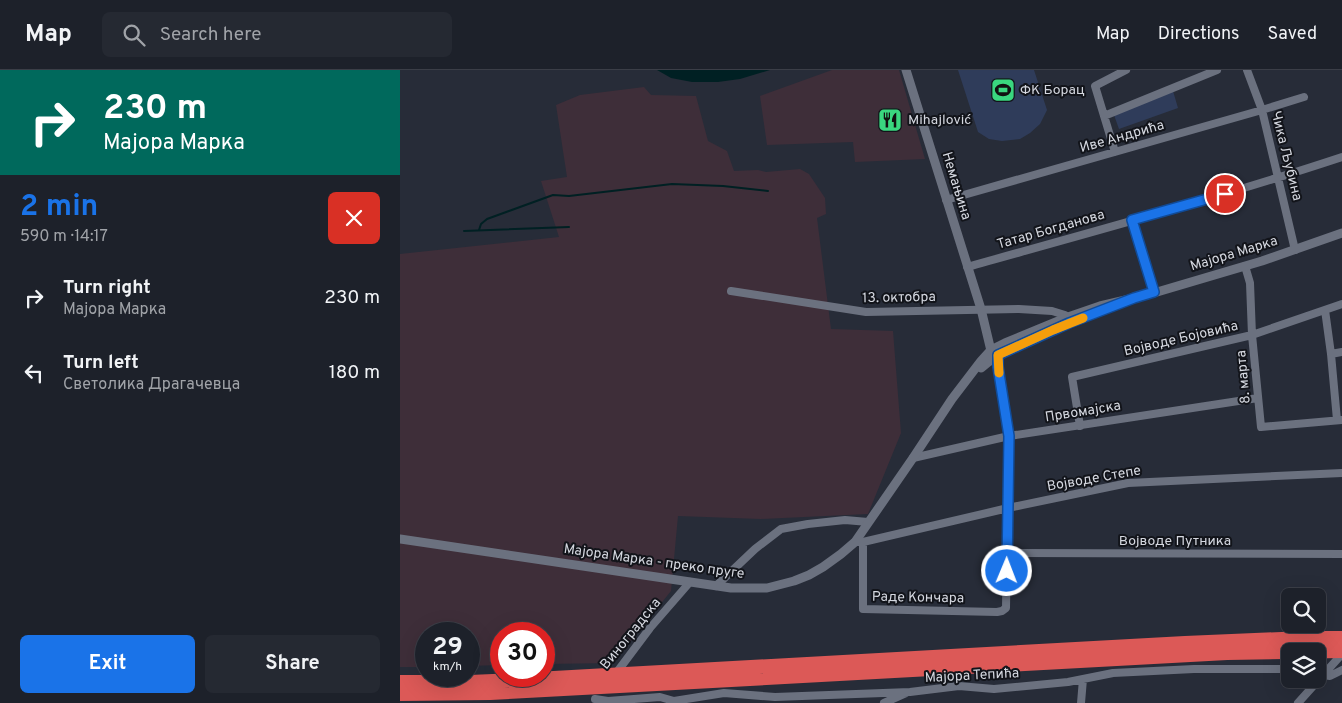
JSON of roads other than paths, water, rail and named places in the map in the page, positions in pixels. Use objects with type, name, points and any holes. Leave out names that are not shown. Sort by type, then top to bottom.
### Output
[{"type":"highway","points":[[400,694],[490,693],[581,688],[624,680],[1185,643],[1342,638]]},
{"type":"highway","points":[[400,682],[470,682],[589,676],[624,680],[1227,652],[1338,652]]},
{"type":"street","name":"Немањина","points":[[906,70],[994,353]]},
{"type":"street","points":[[1115,152],[1095,88],[1096,84],[1126,70]]},
{"type":"street","points":[[1104,116],[1217,70]]},
{"type":"street","name":"Чика Љубина","points":[[1247,70],[1262,110],[1295,250]]},
{"type":"street","name":"Иве Андрића","points":[[946,200],[1304,97]]},
{"type":"street","name":"Татар Богданова","points":[[967,267],[1279,178],[1342,157]]},
{"type":"street","points":[[1132,220],[1154,292]]},
{"type":"street","name":"Мајора Марка","points":[[876,510],[952,398],[994,353],[1068,317],[1100,306],[1245,266],[1342,233]]},
{"type":"street","name":"8. марта","points":[[1245,266],[1250,283],[1252,335],[1261,427],[1339,420]]},
{"type":"street","name":"13. октобра","points":[[732,291],[866,312],[1019,309],[1052,311],[1068,317]]},
{"type":"street","name":"Мајора Марка","points":[[994,353],[1134,298]]},
{"type":"street","name":"Војводе Бојовића","points":[[1080,426],[1072,377],[1252,335],[1342,304]]},
{"type":"street","points":[[1325,310],[1339,420]]},
{"type":"street","points":[[1331,354],[1342,352]]},
{"type":"street","points":[[994,353],[1009,436],[1007,553]]},
{"type":"street","name":"Првомајска","points":[[913,458],[1009,436],[1258,398]]},
{"type":"street","name":"Војводе Степе","points":[[859,542],[1128,483],[1342,473]]},
{"type":"street","name":"Мајора Марка - преко пруге","points":[[400,539],[716,586],[767,588],[809,575],[859,542],[876,510]]},
{"type":"street","points":[[716,586],[755,549],[781,529],[844,520],[868,522]]},
{"type":"street","name":"Раде Кончара","points":[[859,542],[863,609],[1002,612],[1006,608],[1007,553]]},
{"type":"street","name":"Војводе Путника","points":[[1007,553],[1342,554]]},
{"type":"street","name":"Виноградска","points":[[594,701],[650,628],[690,582]]},
{"type":"street","points":[[1326,670],[1338,652]]},
{"type":"street","name":"Мајора Тепића","points":[[594,701],[660,697],[674,702],[724,693],[775,697],[910,692],[959,686],[994,689],[1068,682],[1113,673],[1194,669],[1281,669]]},
{"type":"street","points":[[1326,675],[1330,676],[1342,670]]},
{"type":"street","points":[[1081,703],[1083,679]]},
{"type":"street","points":[[1298,703],[1309,688]]},
{"type":"street","points":[[884,703],[910,692]]},
{"type":"waterway","points":[[479,230],[481,224],[487,219],[553,195],[569,196],[672,184],[723,186],[768,191]]},
{"type":"waterway","points":[[464,231],[569,227]]},
{"type":"place","name":"ФК Борац","points":[[1003,90]]},
{"type":"place","name":"Mihajlović","points":[[890,120]]}]
